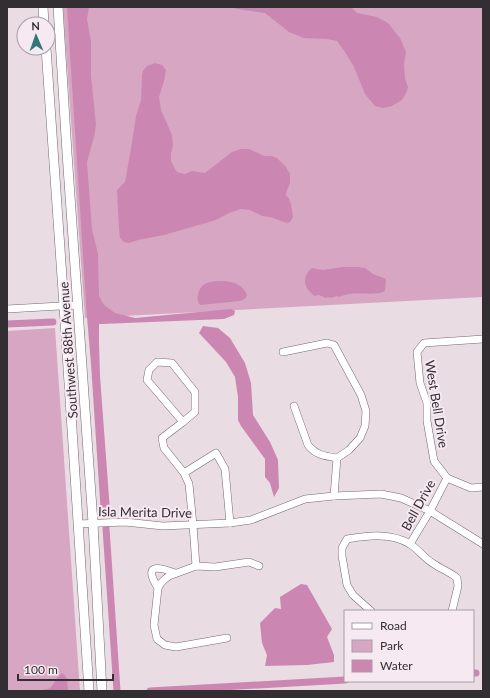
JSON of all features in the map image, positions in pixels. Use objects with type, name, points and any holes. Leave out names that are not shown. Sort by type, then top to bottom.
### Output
[{"type":"main road","name":"Southwest 88th Avenue","points":[[58,7],[93,523],[102,691]]},
{"type":"main road","name":"Southwest 88th Avenue","points":[[47,56],[89,691]]},
{"type":"street","points":[[7,309],[78,305]]},
{"type":"street","name":"West Bell Drive","points":[[447,478],[434,461],[427,421],[427,403],[420,383],[417,352],[424,342],[483,339]]},
{"type":"street","points":[[283,352],[327,343],[334,345],[361,396],[366,411],[365,426],[360,438],[350,450],[337,458],[321,456],[312,450],[308,445],[294,406]]},
{"type":"street","points":[[184,422],[147,380],[149,370],[156,362],[172,363],[195,392],[195,412],[184,422],[162,438],[164,448],[184,473],[189,484],[196,566]]},
{"type":"street","points":[[184,473],[216,452],[225,469],[230,523]]},
{"type":"street","points":[[334,496],[337,458]]},
{"type":"street","points":[[447,478],[472,488],[483,487]]},
{"type":"street","name":"Bell Drive","points":[[410,544],[430,511],[447,478]]},
{"type":"street","name":"Isla Merita Drive","points":[[78,524],[125,522],[163,526],[230,523],[251,520],[305,499],[381,494],[402,498],[430,511],[483,544]]},
{"type":"street","points":[[370,610],[353,595],[346,585],[342,556],[342,548],[347,540],[368,536],[381,536],[399,539],[410,544],[433,564],[452,573],[457,578],[458,586],[452,610]]},
{"type":"street","points":[[227,638],[176,647],[165,645],[157,639],[154,625],[158,588],[165,579],[175,573],[196,566],[215,567],[249,562],[259,566]]},
{"type":"street","points":[[158,588],[152,577],[153,569],[162,568],[175,573]]},
{"type":"green space","points":[[63,7],[483,7],[483,297],[85,318]]},
{"type":"green space","points":[[55,328],[80,691],[7,691],[7,331]]},
{"type":"water","points":[[67,7],[89,7],[87,19],[91,42],[91,76],[96,125],[87,162],[92,229],[98,254],[99,296],[104,305],[115,313],[135,318],[231,309],[235,311],[234,315],[224,319],[99,324],[100,376],[110,511],[110,515],[102,517],[87,317]]},
{"type":"water","points":[[232,7],[351,7],[357,13],[377,17],[388,23],[400,38],[406,52],[404,64],[405,79],[408,87],[407,91],[402,100],[392,106],[383,108],[375,106],[365,94],[354,67],[337,41],[304,38],[289,32],[265,13]]},
{"type":"water","points":[[155,63],[162,65],[166,70],[159,97],[161,110],[172,135],[173,145],[171,161],[177,172],[185,174],[192,171],[205,173],[232,152],[241,149],[249,149],[264,156],[272,156],[277,158],[286,167],[290,174],[290,183],[286,195],[291,204],[293,217],[291,221],[288,223],[262,216],[250,210],[241,209],[216,220],[164,235],[129,243],[124,242],[120,238],[117,190],[125,182],[136,116],[141,100],[143,71],[147,66]]},
{"type":"water","points":[[343,267],[365,268],[373,274],[386,279],[385,291],[380,293],[351,294],[326,298],[319,295],[314,296],[308,290],[305,283],[305,278],[312,268],[323,270]]},
{"type":"water","points":[[209,282],[232,282],[241,286],[247,295],[245,299],[240,301],[200,305],[198,296],[200,289],[204,284]]},
{"type":"water","points":[[203,326],[218,328],[230,338],[245,363],[251,383],[253,415],[270,442],[278,460],[279,488],[274,497],[270,483],[265,477],[265,459],[238,420],[238,397],[235,377],[226,362],[199,333]]},
{"type":"water","points":[[301,584],[307,585],[332,629],[327,637],[334,655],[334,662],[307,665],[265,666],[267,655],[262,643],[260,623],[275,608],[281,609],[280,597]]},
{"type":"water","points":[[62,673],[67,678],[68,691],[27,691],[50,688],[58,676]]},
{"type":"waterway","points":[[7,324],[53,322]]},
{"type":"waterway","points":[[106,528],[117,691]]},
{"type":"waterway","points":[[150,691],[344,680]]}]
